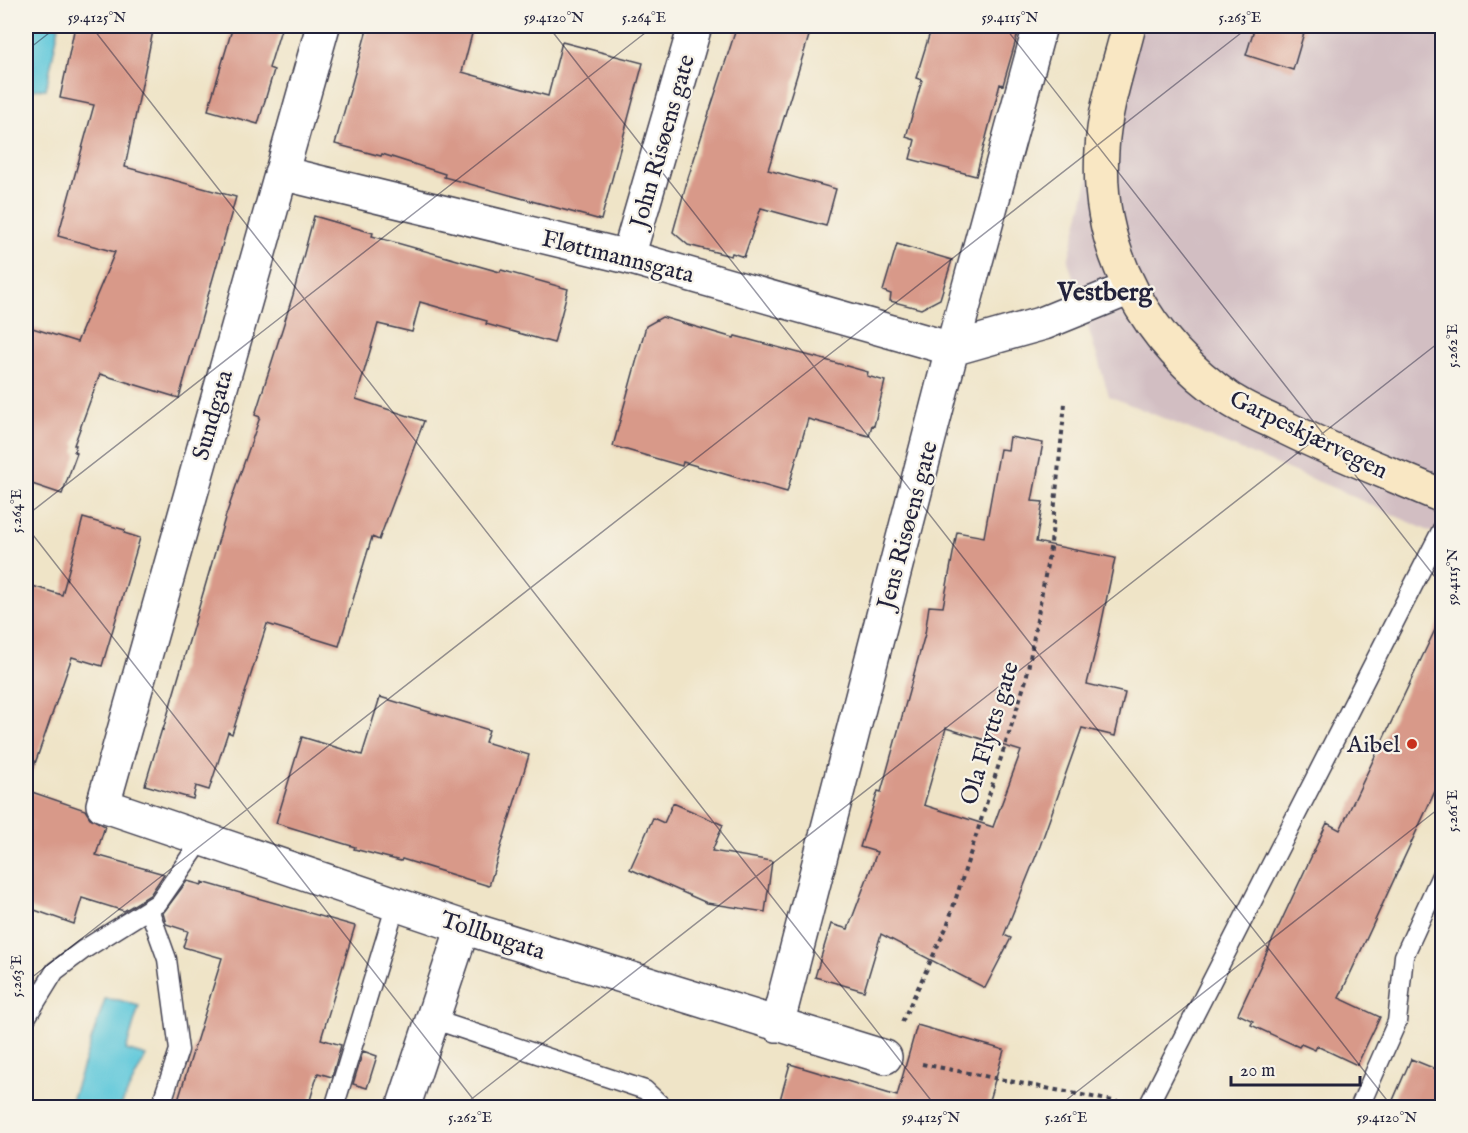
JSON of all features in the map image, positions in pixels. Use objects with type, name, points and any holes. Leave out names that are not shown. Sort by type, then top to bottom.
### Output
[{"type":"main road","name":"Garpeskjærvegen","points":[[1129,26],[1111,98],[1102,149],[1102,194],[1110,240],[1130,288],[1160,336],[1191,369],[1233,401],[1300,436],[1443,495]]},
{"type":"street","name":"Sundgata","points":[[102,805],[323,26]]},
{"type":"street","name":"John Risøens gate","points":[[628,257],[695,26]]},
{"type":"street","name":"Jens Risøens gate","points":[[777,1025],[952,349],[1040,26]]},
{"type":"street","name":"Fløttmannsgata","points":[[281,174],[628,257],[952,349]]},
{"type":"street","points":[[952,349],[1044,323],[1130,288]]},
{"type":"street","name":"Tollbugata","points":[[102,805],[463,927],[885,1057]]},
{"type":"street","points":[[404,1107],[463,927]]},
{"type":"lane","points":[[1147,1107],[1443,529]]},
{"type":"lane","points":[[26,1018],[55,971],[83,950],[158,903],[203,838]]},
{"type":"lane","points":[[1359,1107],[1397,1022],[1404,956],[1443,873]]},
{"type":"lane","points":[[334,1107],[396,904]]},
{"type":"lane","points":[[150,909],[167,959],[179,1050],[160,1107]]},
{"type":"lane","points":[[432,1020],[645,1090],[664,1107]]},
{"type":"path","name":"Ola Flytts gate","points":[[885,1057],[947,926],[1026,680],[1051,543],[1065,403]]},
{"type":"path","points":[[885,1057],[1121,1103]]},
{"type":"shaded area","points":[[1127,26],[1442,26],[1442,537],[1336,489],[1109,396],[1068,261]]},
{"type":"water","points":[[26,26],[59,26],[46,89],[26,90]]},
{"type":"water","points":[[105,999],[119,1000],[139,1006],[126,1050],[146,1056],[120,1107],[69,1107]]},
{"type":"building","points":[[75,26],[154,26],[125,167],[236,197],[179,398],[100,374],[74,445],[76,445],[74,452],[77,453],[62,494],[26,482],[26,326],[77,342],[115,252],[58,236],[94,105],[60,98]]},
{"type":"building","points":[[233,26],[282,26],[269,68],[274,70],[258,124],[208,110]]},
{"type":"building","points":[[368,26],[474,26],[462,72],[548,96],[562,42],[643,63],[601,220],[444,177],[445,174],[382,154],[381,156],[335,144]]},
{"type":"building","points":[[737,26],[812,26],[768,170],[836,189],[826,226],[761,208],[744,257],[688,245],[673,232]]},
{"type":"building","points":[[932,26],[1020,26],[1003,85],[1000,84],[976,176],[910,159],[915,140],[906,137],[922,80],[916,78]]},
{"type":"building","points":[[1255,26],[1306,26],[1293,70],[1246,55]]},
{"type":"building","points":[[314,216],[373,233],[372,236],[568,289],[554,343],[420,302],[412,332],[378,324],[356,399],[424,421],[379,540],[372,537],[339,646],[267,624],[232,734],[228,732],[209,790],[196,786],[193,799],[145,785],[225,518],[260,417],[255,415],[293,295]]},
{"type":"building","points":[[897,244],[952,260],[940,299],[921,309],[890,301],[891,294],[883,291]]},
{"type":"building","points":[[662,317],[868,372],[867,376],[885,381],[874,426],[872,425],[869,436],[808,419],[787,492],[683,462],[682,466],[613,446],[646,326]]},
{"type":"building","points":[[1010,437],[1043,443],[1032,501],[1043,502],[1036,542],[1115,558],[1087,684],[1125,693],[1115,736],[1082,728],[1040,846],[1004,935],[1011,938],[985,988],[881,934],[864,991],[815,977],[831,924],[848,929],[877,852],[860,847],[878,791],[881,792],[925,634],[929,606],[943,607],[957,532],[984,537],[1000,449],[1008,450]],"holes":[[[946,728],[1021,751],[993,827],[924,805]]]},
{"type":"building","points":[[83,518],[125,530],[124,533],[140,538],[102,666],[72,657],[31,775],[26,774],[26,584],[62,595]]},
{"type":"building","points":[[1443,613],[1443,774],[1339,998],[1380,1017],[1357,1065],[1317,1046],[1315,1050],[1301,1044],[1299,1047],[1251,1025],[1253,1021],[1238,1014],[1327,823],[1340,830]]},
{"type":"building","points":[[380,697],[489,730],[485,742],[529,755],[489,886],[402,859],[401,861],[354,849],[355,847],[276,823],[302,737],[362,755]]},
{"type":"building","points":[[26,790],[85,810],[90,818],[105,826],[96,855],[164,874],[150,895],[124,911],[82,898],[74,924],[26,907]]},
{"type":"building","points":[[673,803],[723,825],[712,851],[772,861],[765,912],[707,903],[630,869],[653,818],[664,823]]},
{"type":"building","points":[[187,881],[202,885],[202,882],[355,926],[321,1039],[341,1045],[332,1077],[318,1073],[308,1107],[176,1107],[222,958],[183,947],[188,931],[166,924],[163,913]]},
{"type":"building","points":[[917,1025],[1004,1050],[987,1107],[778,1107],[790,1064],[897,1096]]},
{"type":"building","points":[[363,1051],[377,1056],[367,1088],[353,1084]]},
{"type":"building","points":[[1411,1059],[1443,1072],[1443,1107],[1390,1107]]},
{"type":"place","name":"Aibel","points":[[1412,744]]},
{"type":"district","name":"Vestberg","points":[[1105,291]]}]
